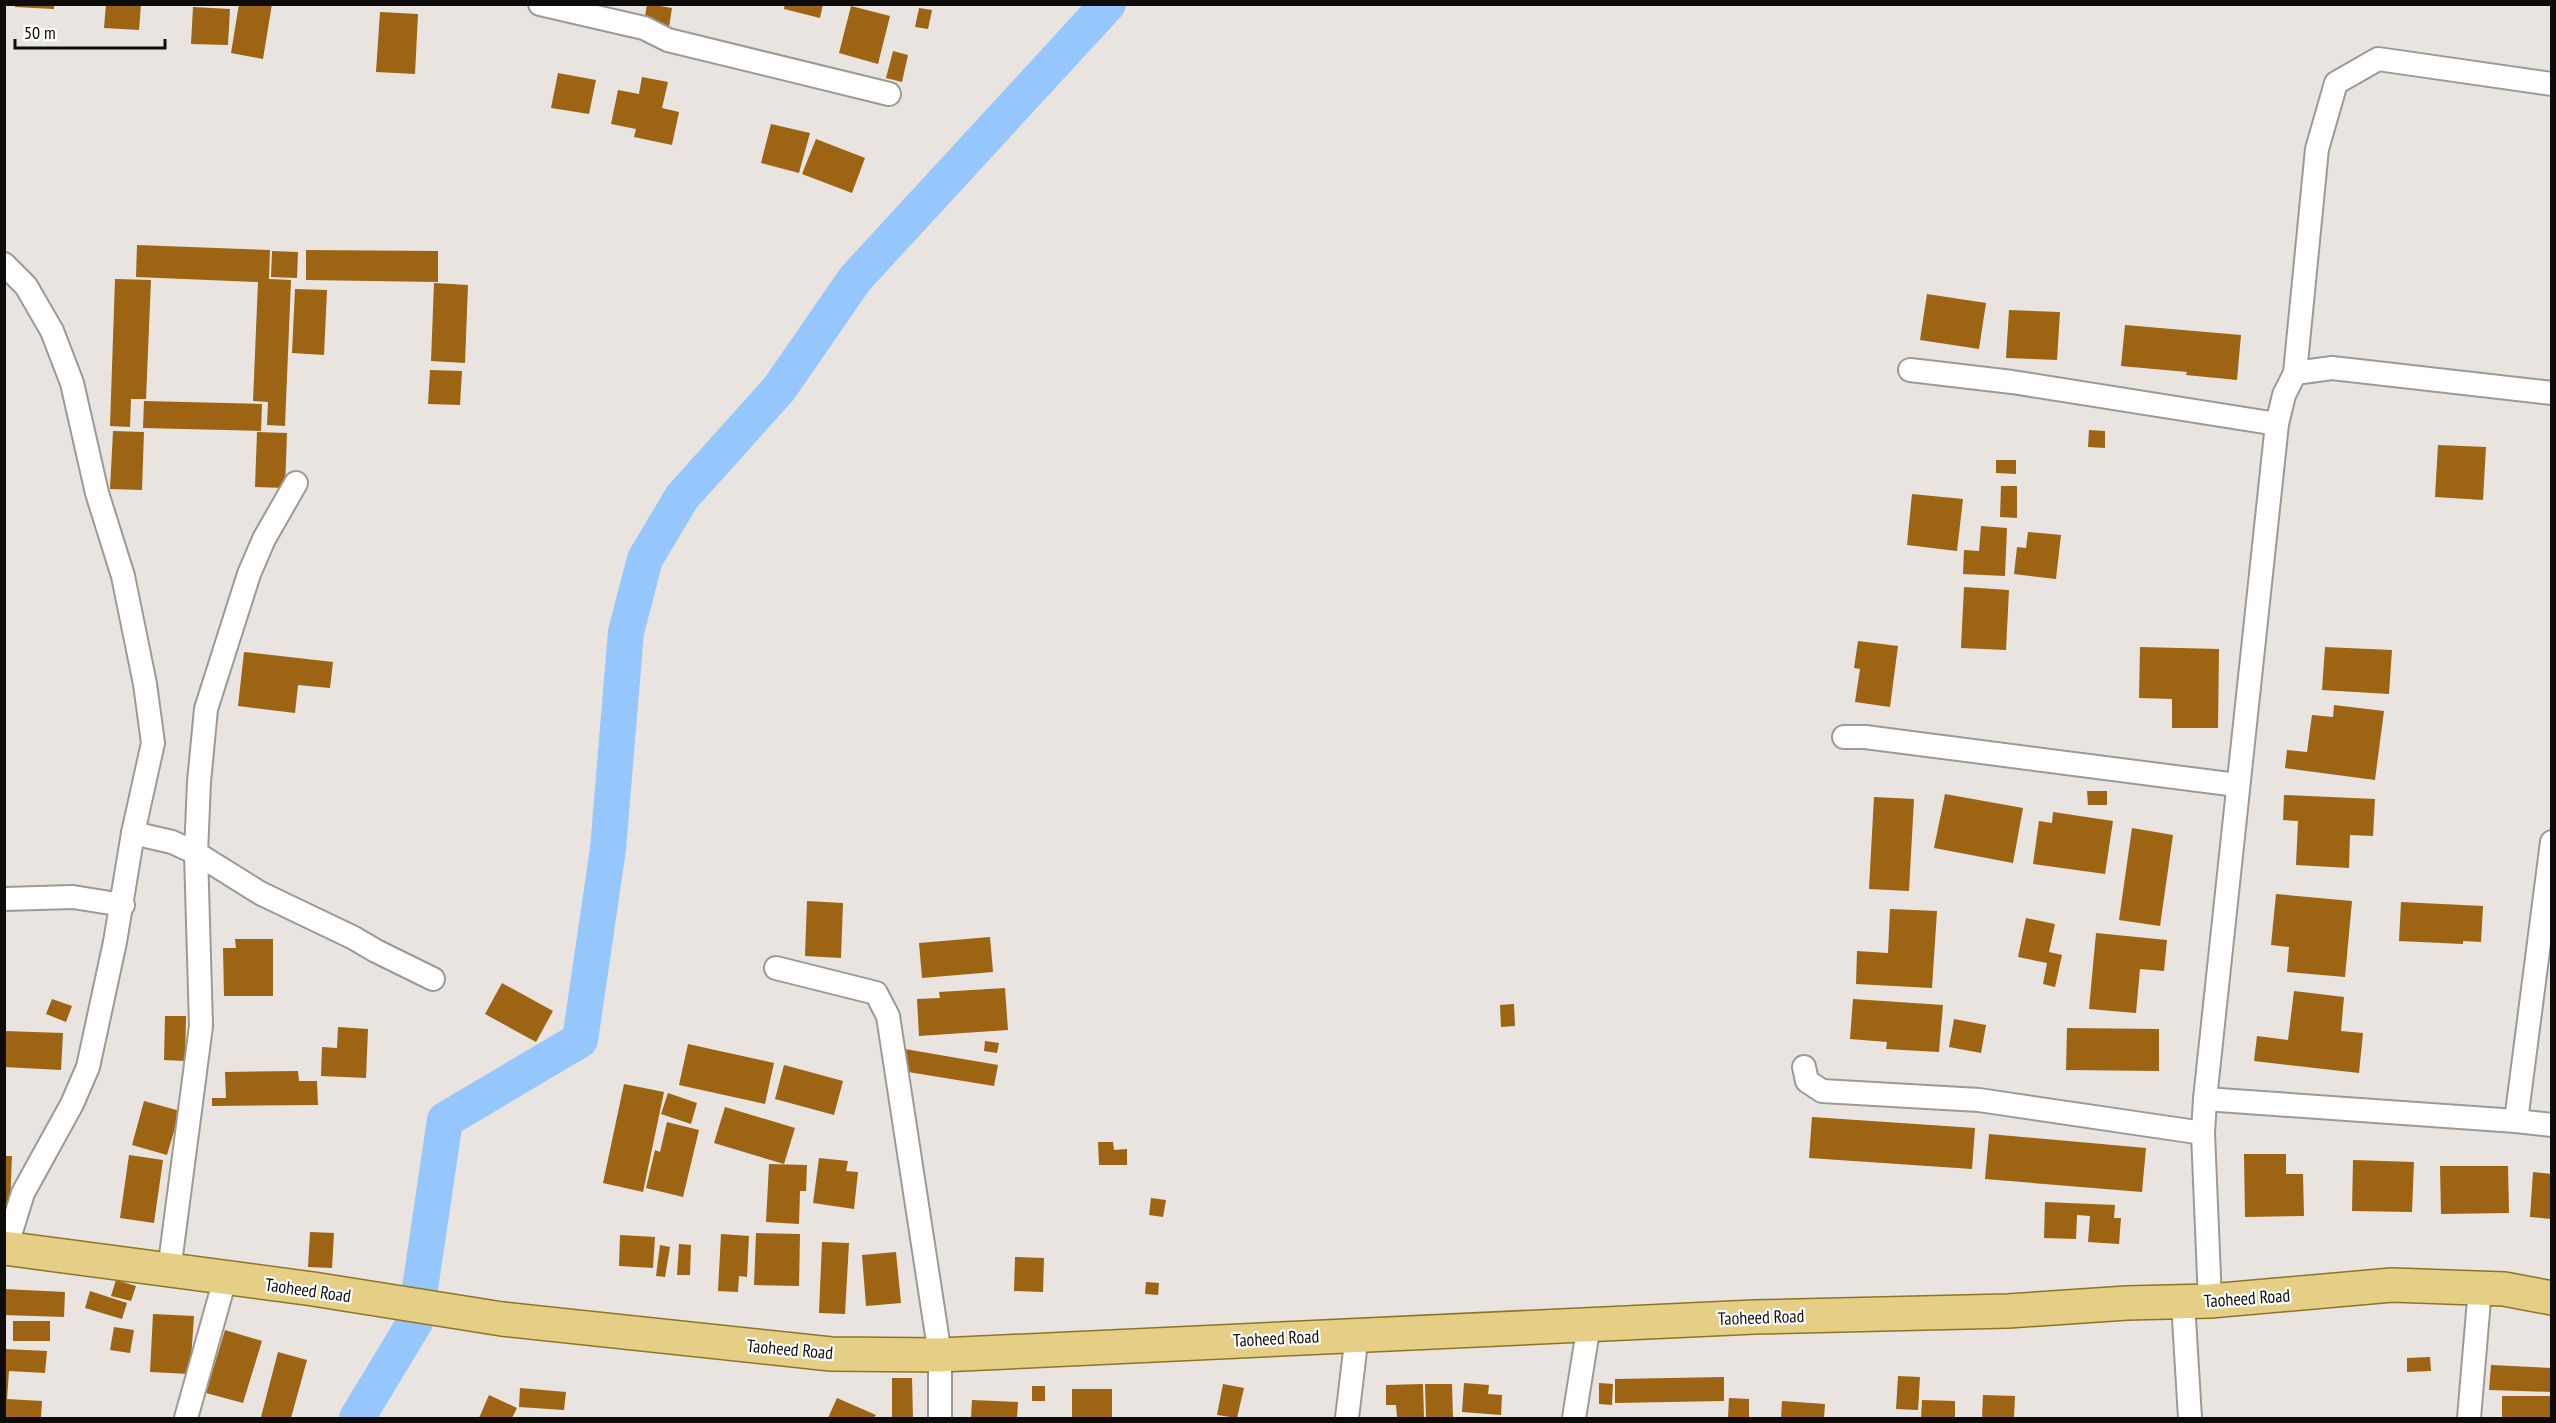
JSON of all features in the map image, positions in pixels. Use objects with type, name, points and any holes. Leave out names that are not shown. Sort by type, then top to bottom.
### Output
[{"type":"main road","name":"Taoheed Road","points":[[5,1248],[313,1289],[502,1319],[831,1354],[940,1355],[1754,1317],[2008,1311],[2196,1302],[2392,1286],[2504,1289],[2552,1298]]},
{"type":"street","points":[[540,4],[644,28],[668,40],[889,94]]},
{"type":"street","points":[[2190,1419],[2205,1099],[2277,424],[2284,395],[2295,373],[2317,149],[2336,83],[2378,59],[2552,84]]},
{"type":"street","points":[[4,264],[26,286],[52,331],[72,383],[97,493],[123,576],[145,684],[153,743],[133,833],[123,905],[87,1067],[72,1104],[24,1193],[5,1248]]},
{"type":"street","points":[[2295,373],[2332,368],[2552,393]]},
{"type":"street","points":[[1910,370],[2012,382],[2277,424]]},
{"type":"street","points":[[169,1271],[201,1026],[196,852],[199,782],[206,709],[249,574],[264,539],[296,483]]},
{"type":"street","points":[[1844,737],[1865,737],[2237,785]]},
{"type":"street","points":[[133,833],[172,842],[196,852],[261,893],[433,979]]},
{"type":"street","points":[[2517,1121],[2552,842]]},
{"type":"street","points":[[4,899],[73,897],[123,905]]},
{"type":"street","points":[[776,968],[876,993],[888,1016],[940,1355],[940,1419]]},
{"type":"street","points":[[1804,1067],[1807,1081],[1822,1091],[1979,1100],[2203,1132]]},
{"type":"street","points":[[2205,1099],[2552,1125]]},
{"type":"street","points":[[186,1419],[225,1279]]},
{"type":"street","points":[[2469,1419],[2480,1288]]},
{"type":"street","points":[[1574,1419],[1589,1324]]},
{"type":"street","points":[[1347,1419],[1357,1334]]},
{"type":"building","points":[[15,4],[54,4],[54,9],[15,7]]},
{"type":"building","points":[[106,4],[141,4],[139,30],[104,28]]},
{"type":"building","points":[[239,4],[272,4],[263,59],[231,53]]},
{"type":"building","points":[[647,4],[672,8],[669,27],[644,23]]},
{"type":"building","points":[[785,4],[823,4],[820,18],[784,9]]},
{"type":"building","points":[[851,6],[890,16],[878,64],[839,53]]},
{"type":"building","points":[[193,7],[230,9],[228,45],[191,44]]},
{"type":"building","points":[[919,8],[932,10],[928,29],[915,27]]},
{"type":"building","points":[[380,12],[418,14],[415,74],[376,72]]},
{"type":"building","points":[[893,51],[908,55],[902,82],[886,78]]},
{"type":"building","points":[[558,73],[596,80],[589,114],[551,108]]},
{"type":"building","points":[[642,77],[668,82],[662,108],[679,112],[672,145],[634,137],[636,129],[611,124],[618,90],[639,94]]},
{"type":"building","points":[[771,124],[810,133],[799,173],[761,163]]},
{"type":"building","points":[[816,139],[865,158],[852,193],[802,174]]},
{"type":"building","points":[[137,245],[270,250],[269,279],[291,280],[285,426],[267,425],[268,402],[253,401],[258,282],[136,277]]},
{"type":"building","points":[[306,250],[438,251],[438,282],[306,280]]},
{"type":"building","points":[[272,251],[298,252],[297,278],[271,277]]},
{"type":"building","points":[[115,279],[151,280],[146,399],[131,399],[130,427],[110,426]]},
{"type":"building","points":[[434,283],[468,285],[465,363],[431,361]]},
{"type":"building","points":[[295,289],[327,290],[324,355],[292,353]]},
{"type":"building","points":[[1927,294],[1986,303],[1979,349],[1920,340]]},
{"type":"building","points":[[2009,310],[2060,312],[2057,360],[2006,358]]},
{"type":"building","points":[[2125,325],[2241,335],[2237,380],[2186,375],[2187,372],[2121,366]]},
{"type":"building","points":[[430,370],[462,371],[460,405],[428,404]]},
{"type":"building","points":[[144,401],[262,404],[261,431],[143,428]]},
{"type":"building","points":[[2089,430],[2105,431],[2105,448],[2088,447]]},
{"type":"building","points":[[113,431],[144,432],[142,490],[110,489]]},
{"type":"building","points":[[257,432],[287,433],[285,488],[255,487]]},
{"type":"building","points":[[2438,445],[2486,447],[2483,500],[2435,497]]},
{"type":"building","points":[[1996,460],[2016,460],[2016,474],[1996,473]]},
{"type":"building","points":[[2001,486],[2017,486],[2017,518],[2000,517]]},
{"type":"building","points":[[1912,494],[1963,499],[1957,551],[1907,545]]},
{"type":"building","points":[[1981,526],[2007,528],[2005,576],[1963,574],[1964,550],[1979,551]]},
{"type":"building","points":[[2028,532],[2061,535],[2056,579],[2014,574],[2017,547],[2026,548]]},
{"type":"building","points":[[1964,587],[2009,590],[2006,650],[1961,648]]},
{"type":"building","points":[[1858,641],[1898,646],[1890,707],[1855,702],[1860,669],[1854,668]]},
{"type":"building","points":[[2140,647],[2219,649],[2218,728],[2172,728],[2172,699],[2139,698]]},
{"type":"building","points":[[2325,647],[2392,650],[2389,694],[2322,690]]},
{"type":"building","points":[[244,652],[333,662],[330,688],[298,685],[295,713],[238,706]]},
{"type":"building","points":[[2334,705],[2384,711],[2375,780],[2285,768],[2287,750],[2307,752],[2312,715],[2333,717]]},
{"type":"building","points":[[2087,791],[2107,791],[2107,805],[2088,805]]},
{"type":"building","points":[[1945,794],[2023,808],[2013,863],[1934,848]]},
{"type":"building","points":[[2284,795],[2375,799],[2373,836],[2350,835],[2349,868],[2296,865],[2298,821],[2283,820]]},
{"type":"building","points":[[1874,797],[1914,799],[1909,891],[1869,889]]},
{"type":"building","points":[[2053,812],[2113,821],[2105,874],[2033,864],[2039,821],[2052,823]]},
{"type":"building","points":[[2132,828],[2173,835],[2160,926],[2119,920]]},
{"type":"building","points":[[2276,894],[2352,901],[2345,977],[2287,972],[2289,947],[2271,945]]},
{"type":"building","points":[[807,901],[843,903],[841,958],[805,956]]},
{"type":"building","points":[[2401,902],[2483,906],[2481,942],[2463,941],[2463,944],[2399,941]]},
{"type":"building","points":[[1890,909],[1937,911],[1932,988],[1856,984],[1857,951],[1888,953]]},
{"type":"building","points":[[2026,918],[2055,924],[2049,952],[2062,955],[2055,987],[2043,984],[2047,963],[2018,957]]},
{"type":"building","points":[[2096,933],[2167,940],[2164,971],[2140,969],[2136,1013],[2089,1009]]},
{"type":"building","points":[[990,937],[993,972],[922,978],[919,943]]},
{"type":"building","points":[[235,939],[273,939],[273,996],[224,996],[223,948],[236,948]]},
{"type":"building","points":[[502,983],[553,1011],[536,1042],[485,1014]]},
{"type":"building","points":[[1005,988],[1008,1030],[919,1036],[917,999],[940,998],[939,992]]},
{"type":"building","points":[[2294,991],[2344,997],[2341,1031],[2363,1033],[2359,1073],[2254,1061],[2257,1036],[2288,1040]]},
{"type":"building","points":[[52,999],[72,1006],[66,1022],[46,1014]]},
{"type":"building","points":[[1853,999],[1943,1005],[1939,1052],[1886,1049],[1887,1042],[1850,1039]]},
{"type":"building","points":[[1514,1004],[1515,1026],[1501,1027],[1500,1005]]},
{"type":"building","points":[[165,1016],[186,1016],[185,1061],[164,1060]]},
{"type":"building","points":[[1954,1019],[1986,1025],[1981,1053],[1949,1047]]},
{"type":"building","points":[[338,1027],[368,1029],[366,1078],[321,1076],[322,1047],[337,1048]]},
{"type":"building","points":[[2067,1028],[2159,1029],[2159,1071],[2066,1070]]},
{"type":"building","points":[[4,1031],[63,1033],[61,1070],[4,1067]]},
{"type":"building","points":[[985,1041],[999,1043],[997,1053],[984,1051]]},
{"type":"building","points":[[688,1044],[774,1063],[765,1104],[679,1085]]},
{"type":"building","points":[[905,1049],[998,1065],[994,1086],[902,1071]]},
{"type":"building","points":[[784,1065],[843,1081],[834,1115],[775,1099]]},
{"type":"building","points":[[298,1071],[299,1081],[317,1081],[318,1105],[212,1106],[212,1098],[226,1098],[225,1072]]},
{"type":"building","points":[[624,1084],[664,1092],[643,1192],[603,1183]]},
{"type":"building","points":[[668,1093],[697,1103],[691,1124],[661,1114]]},
{"type":"building","points":[[144,1101],[180,1111],[167,1155],[132,1145]]},
{"type":"building","points":[[725,1107],[795,1128],[784,1164],[714,1143]]},
{"type":"building","points":[[1812,1117],[1975,1128],[1972,1169],[1809,1158]]},
{"type":"building","points":[[667,1122],[699,1130],[683,1197],[646,1188],[655,1150],[660,1152]]},
{"type":"building","points":[[1989,1134],[2146,1148],[2142,1192],[1985,1179]]},
{"type":"building","points":[[1098,1142],[1113,1142],[1114,1150],[1127,1149],[1127,1165],[1099,1165]]},
{"type":"building","points":[[2244,1154],[2286,1154],[2286,1174],[2303,1174],[2304,1216],[2245,1217]]},
{"type":"building","points":[[129,1155],[163,1160],[154,1223],[120,1218]]},
{"type":"building","points":[[4,1156],[12,1156],[10,1204],[4,1203]]},
{"type":"building","points":[[819,1158],[848,1161],[846,1171],[858,1172],[854,1209],[813,1203]]},
{"type":"building","points":[[2353,1160],[2414,1162],[2412,1212],[2352,1211]]},
{"type":"building","points":[[769,1164],[807,1165],[806,1191],[800,1191],[799,1224],[766,1222]]},
{"type":"building","points":[[2440,1166],[2508,1166],[2509,1213],[2441,1214]]},
{"type":"building","points":[[2533,1172],[2552,1174],[2552,1219],[2530,1217]]},
{"type":"building","points":[[1151,1198],[1166,1200],[1163,1217],[1149,1215]]},
{"type":"building","points":[[2045,1202],[2115,1205],[2114,1218],[2121,1218],[2119,1244],[2088,1242],[2090,1216],[2077,1215],[2076,1239],[2044,1238]]},
{"type":"building","points":[[310,1232],[334,1233],[332,1268],[308,1267]]},
{"type":"building","points":[[756,1233],[800,1234],[799,1286],[754,1285]]},
{"type":"building","points":[[721,1234],[749,1236],[747,1277],[739,1276],[738,1292],[718,1291]]},
{"type":"building","points":[[620,1235],[655,1237],[653,1268],[619,1266]]},
{"type":"building","points":[[822,1242],[849,1243],[845,1314],[819,1313]]},
{"type":"building","points":[[679,1244],[691,1245],[690,1275],[677,1275]]},
{"type":"building","points":[[660,1245],[670,1247],[665,1277],[656,1276]]},
{"type":"building","points":[[896,1252],[901,1303],[866,1306],[862,1255]]},
{"type":"building","points":[[1015,1257],[1044,1258],[1043,1292],[1014,1291]]},
{"type":"building","points":[[116,1280],[136,1286],[131,1301],[111,1296]]},
{"type":"building","points":[[1146,1282],[1159,1283],[1158,1295],[1145,1294]]},
{"type":"building","points":[[4,1289],[65,1292],[64,1317],[4,1315]]},
{"type":"building","points":[[90,1291],[127,1303],[122,1319],[85,1308]]},
{"type":"building","points":[[153,1314],[194,1316],[190,1374],[150,1372]]},
{"type":"building","points":[[13,1321],[50,1321],[50,1341],[13,1341]]},
{"type":"building","points":[[114,1327],[134,1330],[130,1353],[110,1350]]},
{"type":"building","points":[[225,1330],[262,1341],[243,1403],[206,1393]]},
{"type":"building","points":[[4,1349],[47,1351],[45,1373],[9,1371],[7,1399],[42,1401],[41,1418],[4,1418]]},
{"type":"building","points":[[278,1352],[307,1360],[291,1418],[261,1417]]},
{"type":"building","points":[[2430,1357],[2431,1371],[2407,1372],[2407,1358]]},
{"type":"building","points":[[2491,1365],[2552,1368],[2552,1392],[2489,1390]]},
{"type":"building","points":[[1898,1376],[1920,1377],[1918,1410],[1896,1409]]},
{"type":"building","points":[[1724,1377],[1724,1401],[1615,1403],[1615,1379]]},
{"type":"building","points":[[892,1378],[912,1378],[913,1418],[892,1418]]},
{"type":"building","points":[[1464,1383],[1489,1385],[1488,1394],[1502,1395],[1501,1415],[1462,1412]]},
{"type":"building","points":[[1599,1383],[1613,1384],[1612,1405],[1599,1404]]},
{"type":"building","points":[[1223,1384],[1244,1388],[1237,1418],[1217,1415]]},
{"type":"building","points":[[1423,1384],[1424,1417],[1397,1417],[1396,1405],[1386,1405],[1386,1385]]},
{"type":"building","points":[[1425,1384],[1452,1384],[1453,1417],[1426,1418]]},
{"type":"building","points":[[1032,1386],[1045,1386],[1045,1401],[1032,1401]]},
{"type":"building","points":[[520,1388],[566,1392],[564,1410],[519,1407]]},
{"type":"building","points":[[1072,1389],[1112,1389],[1112,1417],[1072,1417]]},
{"type":"building","points":[[489,1395],[517,1408],[512,1418],[479,1418]]},
{"type":"building","points":[[1983,1395],[2015,1396],[2014,1418],[1982,1418]]},
{"type":"building","points":[[2502,1396],[2552,1396],[2552,1418],[2502,1418]]},
{"type":"building","points":[[837,1398],[876,1415],[874,1418],[828,1418]]},
{"type":"building","points":[[1729,1398],[1749,1399],[1749,1418],[1728,1417]]},
{"type":"building","points":[[972,1400],[1018,1402],[1017,1418],[971,1418]]},
{"type":"building","points":[[1922,1400],[1955,1401],[1955,1418],[1921,1418]]},
{"type":"building","points":[[1782,1401],[1825,1404],[1824,1418],[1781,1418]]},
{"type":"waterway","points":[[357,1418],[415,1322],[445,1120],[580,1040],[608,849],[626,632],[645,559],[682,497],[779,389],[855,279],[1108,4]]}]
